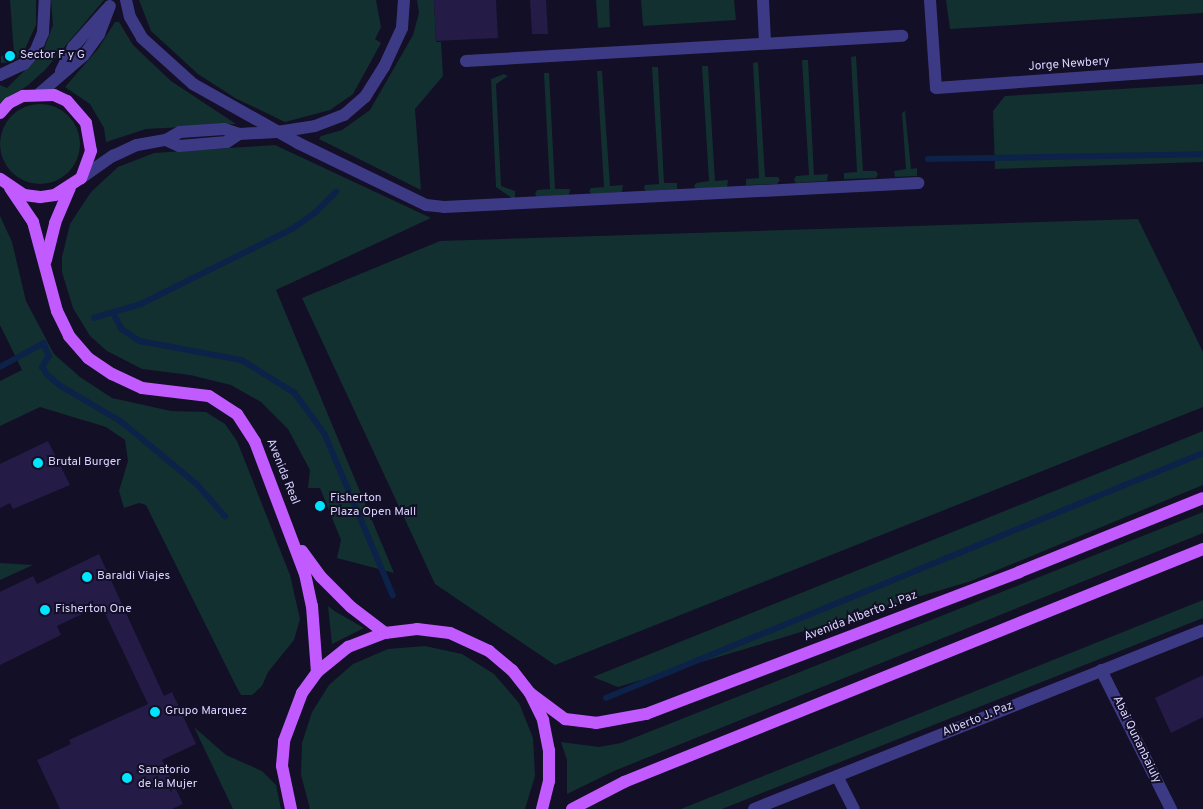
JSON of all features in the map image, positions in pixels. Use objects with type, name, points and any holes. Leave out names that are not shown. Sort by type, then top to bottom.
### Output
[{"type":"main road","points":[[0,112],[23,96],[40,93],[67,101],[86,123],[91,151],[80,178],[70,188],[56,195],[40,198],[3,182]]},
{"type":"main road","name":"Avenida Real","points":[[3,182],[33,222],[45,265],[48,288],[57,311],[69,336],[88,358],[112,374],[142,388],[209,396],[237,414],[255,442],[295,542],[312,606],[317,672]]},
{"type":"main road","name":"Avenida Real","points":[[45,265],[55,223],[70,188]]},
{"type":"main road","name":"Avenida Alberto J. Paz","points":[[530,693],[565,719],[596,723],[646,714],[1019,572],[1203,498]]},
{"type":"main road","name":"Avenida Real","points":[[295,542],[320,576],[345,601],[385,633]]},
{"type":"main road","points":[[572,809],[624,782],[1203,549]]},
{"type":"main road","points":[[291,809],[282,766],[284,741],[298,701],[317,672],[348,647],[385,633],[417,629],[450,633],[489,651],[512,670],[530,693],[543,720],[549,750],[549,781],[542,809]]},
{"type":"street","points":[[0,75],[24,64],[36,50],[43,33],[44,0]]},
{"type":"street","points":[[126,0],[130,17],[142,38],[173,68],[214,99],[426,205],[444,206],[918,183]]},
{"type":"street","points":[[80,178],[112,156],[137,146],[166,140],[179,146],[227,142],[239,134],[277,132],[314,126],[344,115],[365,97],[384,68],[402,28],[404,0]]},
{"type":"street","points":[[762,0],[765,43]]},
{"type":"street","name":"Jorge Newbery","points":[[930,0],[936,88],[1203,70]]},
{"type":"street","points":[[40,93],[60,73],[73,47],[112,3]]},
{"type":"street","points":[[466,61],[902,36]]},
{"type":"street","name":"Alberto J. Paz","points":[[754,809],[1203,630]]},
{"type":"street","name":"Abai Qunanbaiuly","points":[[1102,670],[1170,809]]},
{"type":"street","points":[[837,776],[854,809]]},
{"type":"green space","points":[[10,0],[36,0],[36,25],[23,53],[14,62],[1,63],[1,56],[14,54]]},
{"type":"green space","points":[[51,0],[104,0],[45,70],[27,86],[0,103],[0,85],[7,88],[43,52],[53,25]]},
{"type":"green space","points":[[139,0],[376,0],[381,27],[375,39],[381,43],[353,94],[330,110],[285,122],[235,98],[198,74],[151,31]]},
{"type":"green space","points":[[417,0],[434,0],[436,42],[441,42],[443,76],[415,109],[421,190],[319,139],[321,136],[342,130],[370,110],[413,35],[419,13]]},
{"type":"green space","points":[[596,0],[609,0],[610,27],[598,28]]},
{"type":"green space","points":[[641,0],[734,0],[736,20],[643,26]]},
{"type":"green space","points":[[946,0],[1203,0],[1203,13],[950,29]]},
{"type":"green space","points":[[115,22],[119,22],[133,45],[171,81],[236,124],[146,129],[106,142],[104,128],[90,104],[65,87],[98,49]]},
{"type":"green space","points":[[856,56],[863,171],[876,171],[878,174],[876,178],[844,179],[844,173],[857,172],[851,57]]},
{"type":"green space","points":[[802,60],[808,60],[814,175],[828,174],[827,181],[796,183],[794,180],[796,176],[809,175]]},
{"type":"green space","points":[[758,62],[765,177],[778,177],[780,180],[777,184],[746,185],[746,179],[759,178],[753,63]]},
{"type":"green space","points":[[702,66],[708,66],[715,181],[728,180],[727,187],[696,189],[694,186],[696,183],[709,181]]},
{"type":"green space","points":[[652,67],[658,67],[664,183],[677,183],[677,189],[646,191],[644,188],[645,185],[659,184]]},
{"type":"green space","points":[[597,71],[602,71],[610,186],[623,185],[622,192],[591,194],[589,191],[591,188],[604,187]]},
{"type":"green space","points":[[544,73],[549,73],[555,189],[570,189],[569,195],[537,197],[535,194],[537,190],[550,189]]},
{"type":"green space","points":[[504,74],[508,76],[496,84],[501,186],[515,191],[515,198],[512,198],[496,187],[491,79]]},
{"type":"green space","points":[[1203,84],[1203,162],[995,169],[993,111],[1005,96]]},
{"type":"green space","points":[[32,104],[48,104],[62,111],[73,122],[80,136],[80,152],[77,159],[62,177],[48,184],[32,184],[18,177],[7,166],[0,152],[0,136],[7,122],[18,111]]},
{"type":"green space","points":[[905,111],[911,169],[917,168],[917,176],[895,177],[894,171],[906,169],[902,113]]},
{"type":"green space","points":[[275,145],[431,218],[276,290],[394,573],[337,558],[341,540],[320,488],[308,488],[310,470],[288,429],[261,402],[231,385],[190,375],[142,369],[107,351],[90,336],[73,308],[62,272],[62,257],[70,224],[91,192],[118,167],[154,153]]},
{"type":"green space","points":[[0,216],[12,242],[26,301],[54,354],[80,377],[112,398],[171,411],[206,412],[225,424],[237,441],[290,575],[300,619],[294,640],[268,672],[262,686],[252,695],[241,695],[146,505],[139,503],[124,508],[119,491],[128,461],[125,440],[106,427],[40,407],[0,426],[0,381],[22,370],[0,325]]},
{"type":"green space","points":[[1138,219],[1203,352],[1203,407],[555,665],[435,584],[302,298],[440,241]]},
{"type":"green space","points":[[1203,431],[1203,485],[971,581],[618,687],[593,677]]},
{"type":"green space","points":[[1203,512],[1203,533],[614,771],[567,794],[567,760],[561,742],[599,747],[621,743]]},
{"type":"green space","points":[[0,563],[33,565],[0,580]]},
{"type":"green space","points":[[1203,600],[1203,618],[722,809],[681,809]]},
{"type":"green space","points":[[328,606],[336,612],[364,628],[332,644]]},
{"type":"green space","points":[[425,646],[462,654],[494,674],[519,703],[533,738],[535,776],[525,809],[310,809],[301,775],[302,743],[312,712],[329,685],[353,664],[388,649]]},
{"type":"green space","points":[[194,727],[226,755],[262,771],[276,785],[281,809],[233,809]]},
{"type":"building","points":[[434,0],[496,0],[498,38],[436,41]]},
{"type":"building","points":[[530,0],[546,0],[548,34],[532,34]]},
{"type":"building","points":[[48,441],[70,485],[13,509],[10,503],[0,508],[0,464]]},
{"type":"building","points":[[99,554],[164,696],[172,692],[196,744],[162,760],[183,804],[172,809],[60,809],[37,760],[71,744],[69,740],[148,704],[101,605],[57,626],[61,635],[0,665],[0,592],[33,576],[37,584]]},
{"type":"building","points":[[1203,675],[1203,717],[1171,733],[1155,698]]},
{"type":"waterway","points":[[928,159],[1203,154]]},
{"type":"waterway","points":[[94,318],[141,304],[292,229],[315,213],[336,192]]},
{"type":"waterway","points":[[114,314],[122,329],[140,341],[242,360],[295,393],[325,434],[393,595]]},
{"type":"waterway","points":[[0,367],[44,343],[49,356],[43,367],[47,374],[61,386],[122,422],[197,484],[225,516]]},
{"type":"waterway","points":[[606,698],[1203,453]]},
{"type":"place","name":"Sector F y G","points":[[10,56]]},
{"type":"place","name":"Brutal Burger","points":[[38,463]]},
{"type":"place","name":"Fisherton Plaza Open Mall","points":[[320,506]]},
{"type":"place","name":"Baraldi Viajes","points":[[87,577]]},
{"type":"place","name":"Fisherton One","points":[[45,610]]},
{"type":"place","name":"Grupo Marquez","points":[[155,712]]},
{"type":"place","name":"Sanatorio de la Mujer","points":[[127,778]]}]
